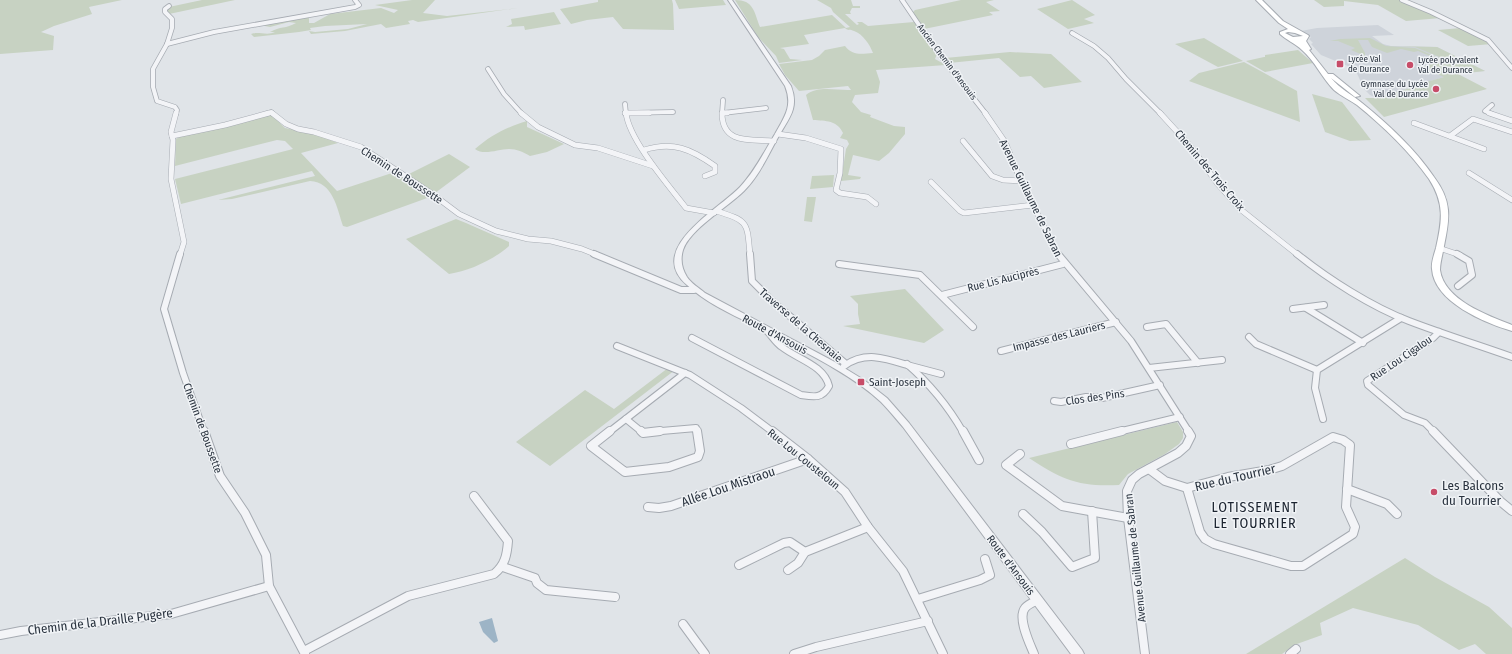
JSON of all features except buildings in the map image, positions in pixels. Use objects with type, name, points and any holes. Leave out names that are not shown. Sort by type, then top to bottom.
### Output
[{"type":"main road","points":[[1259,0],[1281,22],[1304,35],[1306,38],[1304,39],[1305,46],[1333,77],[1358,97],[1376,118],[1431,175],[1439,188],[1446,210],[1436,269],[1440,285],[1463,305],[1474,312],[1512,328]]},
{"type":"main road","points":[[1281,22],[1284,31],[1282,32],[1282,35],[1300,44],[1337,89],[1376,118]]},
{"type":"main road","points":[[1284,31],[1296,31]]},
{"type":"main road","points":[[1292,39],[1304,39]]},
{"type":"street","points":[[167,44],[214,32],[355,7],[358,5],[355,0]]},
{"type":"street","name":"Route d'Ansouis","points":[[730,0],[792,95],[791,111],[748,182],[695,228],[680,246],[678,264],[681,274],[685,281],[694,290],[767,331],[844,367],[873,390],[906,425],[1078,654]]},
{"type":"street","name":"Ancien Chemin d'Ansouis","points":[[902,0],[938,53],[993,122]]},
{"type":"street","points":[[1402,0],[1436,14],[1488,40],[1512,68]]},
{"type":"street","points":[[169,6],[165,9],[165,12],[172,19],[172,22],[167,44],[153,69],[153,83],[155,99],[175,107],[177,110],[172,128],[172,136]]},
{"type":"street","name":"Chemin des Trois Croix","points":[[1072,33],[1094,46],[1108,58],[1126,79],[1158,110],[1192,148],[1228,196],[1254,221],[1321,273],[1386,311],[1401,318],[1512,357]]},
{"type":"street","points":[[488,69],[504,94],[528,120],[538,127],[576,145],[598,148],[653,166]]},
{"type":"street","points":[[723,100],[724,127],[733,136],[774,141]]},
{"type":"street","points":[[625,104],[625,113],[673,112]]},
{"type":"street","points":[[1492,104],[1485,111],[1512,121]]},
{"type":"street","points":[[723,113],[766,108]]},
{"type":"street","name":"Chemin de Boussette","points":[[269,586],[266,556],[245,513],[220,476],[183,373],[164,309],[184,242],[172,179],[172,136],[225,125],[271,112],[286,124],[298,130],[314,132],[361,147],[431,193],[459,214],[496,231],[528,239],[551,240],[582,249],[681,290],[694,290]]},
{"type":"street","name":"Traverse de la Chesnaie","points":[[625,113],[627,122],[653,166],[686,208],[715,212],[737,218],[748,228],[752,281],[844,367]]},
{"type":"street","points":[[1450,136],[1473,119],[1512,132]]},
{"type":"street","name":"Avenue Guillaume de Sabran","points":[[993,122],[1005,142],[1021,181],[1058,255],[1064,264],[1116,322],[1149,368],[1191,436],[1189,444],[1172,458],[1135,477],[1128,486],[1128,518],[1145,654]]},
{"type":"street","points":[[1414,123],[1484,149]]},
{"type":"street","points":[[778,134],[806,138],[841,149],[842,159],[836,190],[840,193],[867,197],[876,204]]},
{"type":"street","points":[[963,141],[992,176],[1003,180],[1021,181]]},
{"type":"street","points":[[644,150],[666,145],[685,148],[715,166],[715,172],[704,176]]},
{"type":"street","points":[[1469,173],[1512,200]]},
{"type":"street","points":[[931,182],[960,211],[964,212],[1033,205]]},
{"type":"street","points":[[1439,248],[1460,255],[1469,261],[1472,275],[1458,286]]},
{"type":"street","points":[[839,264],[920,275],[973,327]]},
{"type":"street","name":"Rue Lis Auciprès","points":[[942,295],[1064,264]]},
{"type":"street","points":[[1293,309],[1324,305]]},
{"type":"street","points":[[1306,308],[1362,343]]},
{"type":"street","points":[[1323,419],[1314,388],[1314,376],[1317,370],[1401,318]]},
{"type":"street","name":"Impasse des Lauriers","points":[[1001,350],[1116,322]]},
{"type":"street","points":[[1147,327],[1166,324],[1198,363]]},
{"type":"street","points":[[692,338],[801,394],[810,397],[824,394],[828,389],[826,376],[815,367],[781,347],[767,331]]},
{"type":"street","name":"Rue Lou Cigalou","points":[[1438,332],[1433,338],[1367,381],[1368,385],[1404,415],[1425,423],[1500,501],[1512,511]]},
{"type":"street","points":[[1249,337],[1256,344],[1317,370]]},
{"type":"street","name":"Rue Lou Cousteloun","points":[[617,346],[685,373],[741,408],[808,459],[844,492],[868,527],[903,571],[918,599],[943,654]]},
{"type":"street","points":[[844,367],[868,356],[878,356],[897,360],[941,374]]},
{"type":"street","points":[[1149,368],[1222,360]]},
{"type":"street","points":[[907,364],[926,380],[952,412],[979,460]]},
{"type":"street","points":[[626,419],[643,433],[696,428],[700,454],[698,457],[669,467],[625,472],[591,446],[685,373]]},
{"type":"street","name":"Clos des Pins","points":[[1054,401],[1061,402],[1086,397],[1102,398],[1160,385]]},
{"type":"street","points":[[1071,444],[1180,417]]},
{"type":"street","name":"Rue du Tourrier","points":[[1333,437],[1343,440],[1350,445],[1346,507],[1355,527],[1353,534],[1303,566],[1291,566],[1214,544],[1205,539],[1200,532],[1187,488],[1228,477],[1269,470],[1282,466],[1333,437]]},
{"type":"street","points":[[1020,454],[1006,465],[1062,506],[1128,518]]},
{"type":"street","name":"Allée Lou Mistraou","points":[[648,507],[659,508],[671,506],[808,459]]},
{"type":"street","points":[[1149,469],[1165,481],[1187,488]]},
{"type":"street","points":[[1347,490],[1387,504],[1397,514]]},
{"type":"street","points":[[269,586],[305,653],[408,596],[494,574],[503,567],[507,556],[508,541],[474,496]]},
{"type":"street","points":[[1023,514],[1042,532],[1072,567],[1095,558],[1092,511]]},
{"type":"street","points":[[788,570],[798,563],[805,552],[868,527]]},
{"type":"street","points":[[739,565],[784,543],[790,542],[805,552]]},
{"type":"street","points":[[918,599],[980,580],[990,575],[985,559]]},
{"type":"street","points":[[503,567],[535,578],[537,583],[546,590],[615,597]]},
{"type":"street","name":"Chemin de la Draille Pugère","points":[[0,635],[21,631],[171,614],[269,586]]},
{"type":"street","points":[[1034,654],[1027,636],[1023,616],[1024,610],[1028,605],[1038,600]]},
{"type":"street","points":[[794,654],[816,646],[928,621]]},
{"type":"street","points":[[683,624],[705,654]]},
{"type":"shaded area","name":"Lycée polyvalent Val de Durance","points":[[1378,25],[1394,35],[1372,36],[1383,44],[1391,46],[1437,47],[1485,71],[1458,73],[1424,83],[1420,82],[1407,86],[1410,88],[1376,98],[1364,89],[1355,69],[1321,55],[1311,44],[1313,43],[1309,39],[1311,37],[1301,31],[1317,28]]},
{"type":"green space","points":[[0,0],[122,0],[89,7],[92,14],[54,26],[41,32],[54,36],[53,50],[0,54]]},
{"type":"green space","points":[[202,0],[235,0],[169,14],[166,11],[169,7]]},
{"type":"green space","points":[[412,0],[435,0],[423,13],[447,16],[518,8],[418,22],[413,20],[408,21],[410,24],[386,28],[381,24],[345,31],[311,34],[309,31],[315,32],[348,29],[367,24],[325,26],[310,28],[311,30],[299,32],[254,37],[251,34],[272,33],[275,32],[270,32],[296,23],[289,22],[270,27],[260,25],[316,15],[321,15],[309,17],[309,23],[314,23],[330,14],[381,8],[394,13],[398,10],[375,5]]},
{"type":"green space","points":[[598,0],[672,0],[674,30],[623,29],[613,17],[587,20],[571,24],[560,9],[598,2]]},
{"type":"green space","points":[[675,0],[723,0],[726,5],[679,9]]},
{"type":"green space","points":[[735,0],[746,2],[750,5],[760,27],[832,15],[846,28],[850,27],[833,12],[831,8],[817,0],[851,0],[853,6],[860,6],[860,8],[852,8],[850,12],[851,14],[845,14],[857,25],[859,24],[857,22],[862,22],[868,26],[914,22],[937,54],[935,59],[946,65],[876,70],[880,82],[878,93],[855,95],[852,102],[861,112],[871,115],[870,117],[894,126],[905,127],[905,134],[889,153],[879,161],[853,155],[848,175],[861,177],[860,179],[841,181],[846,149],[849,144],[847,140],[840,138],[843,133],[834,123],[813,120],[806,95],[822,89],[851,90],[848,86],[799,91],[785,75],[779,64],[812,60],[825,50],[845,46],[854,53],[873,53],[866,40],[857,32],[845,28],[804,35],[809,44],[780,48],[784,49],[790,59],[802,60],[779,63],[776,56],[758,37]]},
{"type":"green space","points":[[961,0],[994,0],[986,2],[1000,11],[989,12],[993,15],[924,29],[912,13],[915,10]]},
{"type":"green space","points":[[1072,0],[1095,15],[1084,19],[1094,23],[1068,29],[1037,9]]},
{"type":"green space","points":[[1314,0],[1400,0],[1441,18],[1406,21],[1378,5],[1344,1],[1344,6],[1324,7]]},
{"type":"green space","points":[[554,12],[561,24],[525,30],[524,26],[506,27],[512,24],[511,19]]},
{"type":"green space","points":[[1461,28],[1492,44],[1468,46],[1438,30]]},
{"type":"green space","points":[[1204,38],[1243,61],[1218,67],[1175,44]]},
{"type":"green space","points":[[1370,38],[1386,46],[1415,48],[1439,58],[1440,61],[1438,62],[1433,59],[1435,58],[1418,51],[1414,52],[1401,49],[1387,53],[1372,47],[1368,40],[1358,40],[1365,53],[1365,56],[1351,50],[1355,48],[1338,41],[1330,41],[1340,39]]},
{"type":"green space","points":[[1391,46],[1437,47],[1485,71],[1458,74],[1487,89],[1384,117],[1365,98],[1377,98],[1444,77],[1432,72],[1424,66],[1444,61],[1442,58],[1415,47]]},
{"type":"green space","points":[[1298,50],[1313,63],[1265,72],[1246,61],[1265,57],[1265,55]]},
{"type":"green space","points":[[1010,52],[1051,54],[1082,82],[1044,88],[1031,76],[1020,77],[999,58],[949,63],[945,58]]},
{"type":"green space","points":[[1244,62],[1297,91],[1300,122],[1189,81],[1199,73]]},
{"type":"green space","points":[[1312,94],[1342,102],[1371,140],[1350,141],[1325,132]]},
{"type":"green space","points":[[263,115],[272,115],[285,128],[315,134],[338,143],[301,153],[337,191],[395,172],[430,197],[347,227],[343,226],[333,197],[324,186],[318,182],[310,181],[232,199],[218,200],[315,176],[312,171],[181,204],[175,179],[293,149],[285,141],[277,140],[175,166],[176,139],[181,136]]},
{"type":"green space","points":[[527,121],[527,127],[564,144],[547,152],[530,156],[512,149],[483,152],[475,149],[500,132]]},
{"type":"green space","points":[[449,154],[470,167],[435,193],[407,175]]},
{"type":"green space","points":[[834,175],[833,187],[810,189],[812,176]]},
{"type":"green space","points":[[807,197],[816,197],[812,222],[804,221]]},
{"type":"green space","points":[[456,219],[509,242],[509,246],[496,256],[480,264],[457,273],[449,274],[406,239]]},
{"type":"green space","points":[[905,289],[944,330],[924,343],[843,326],[860,324],[858,304],[850,296]]},
{"type":"green space","points":[[668,368],[675,370],[550,466],[516,442],[585,390],[614,409]]},
{"type":"green space","points":[[1177,422],[1183,432],[1183,438],[1179,444],[1165,454],[1128,474],[1119,485],[1093,485],[1061,477],[1029,458]]},
{"type":"green space","points":[[1405,558],[1435,577],[1489,607],[1512,628],[1512,654],[1486,654],[1475,644],[1459,650],[1418,625],[1353,608],[1320,623],[1322,635],[1294,645],[1282,654],[1246,654]]},
{"type":"water","points":[[492,618],[498,641],[494,643],[483,632],[479,622]]},
{"type":"place","name":"Lycée Val de Durance","points":[[1340,64]]},
{"type":"place","name":"Lycée polyvalent Val de Durance","points":[[1410,65]]},
{"type":"place","name":"Gymnase du Lycée Val de Durance","points":[[1436,89]]},
{"type":"place","name":"Saint-Joseph","points":[[861,382]]},
{"type":"place","name":"Les Balcons du Tourrier","points":[[1434,492]]},
{"type":"district","name":"LOTISSEMENT LE TOURRIER","points":[[1255,516]]}]
